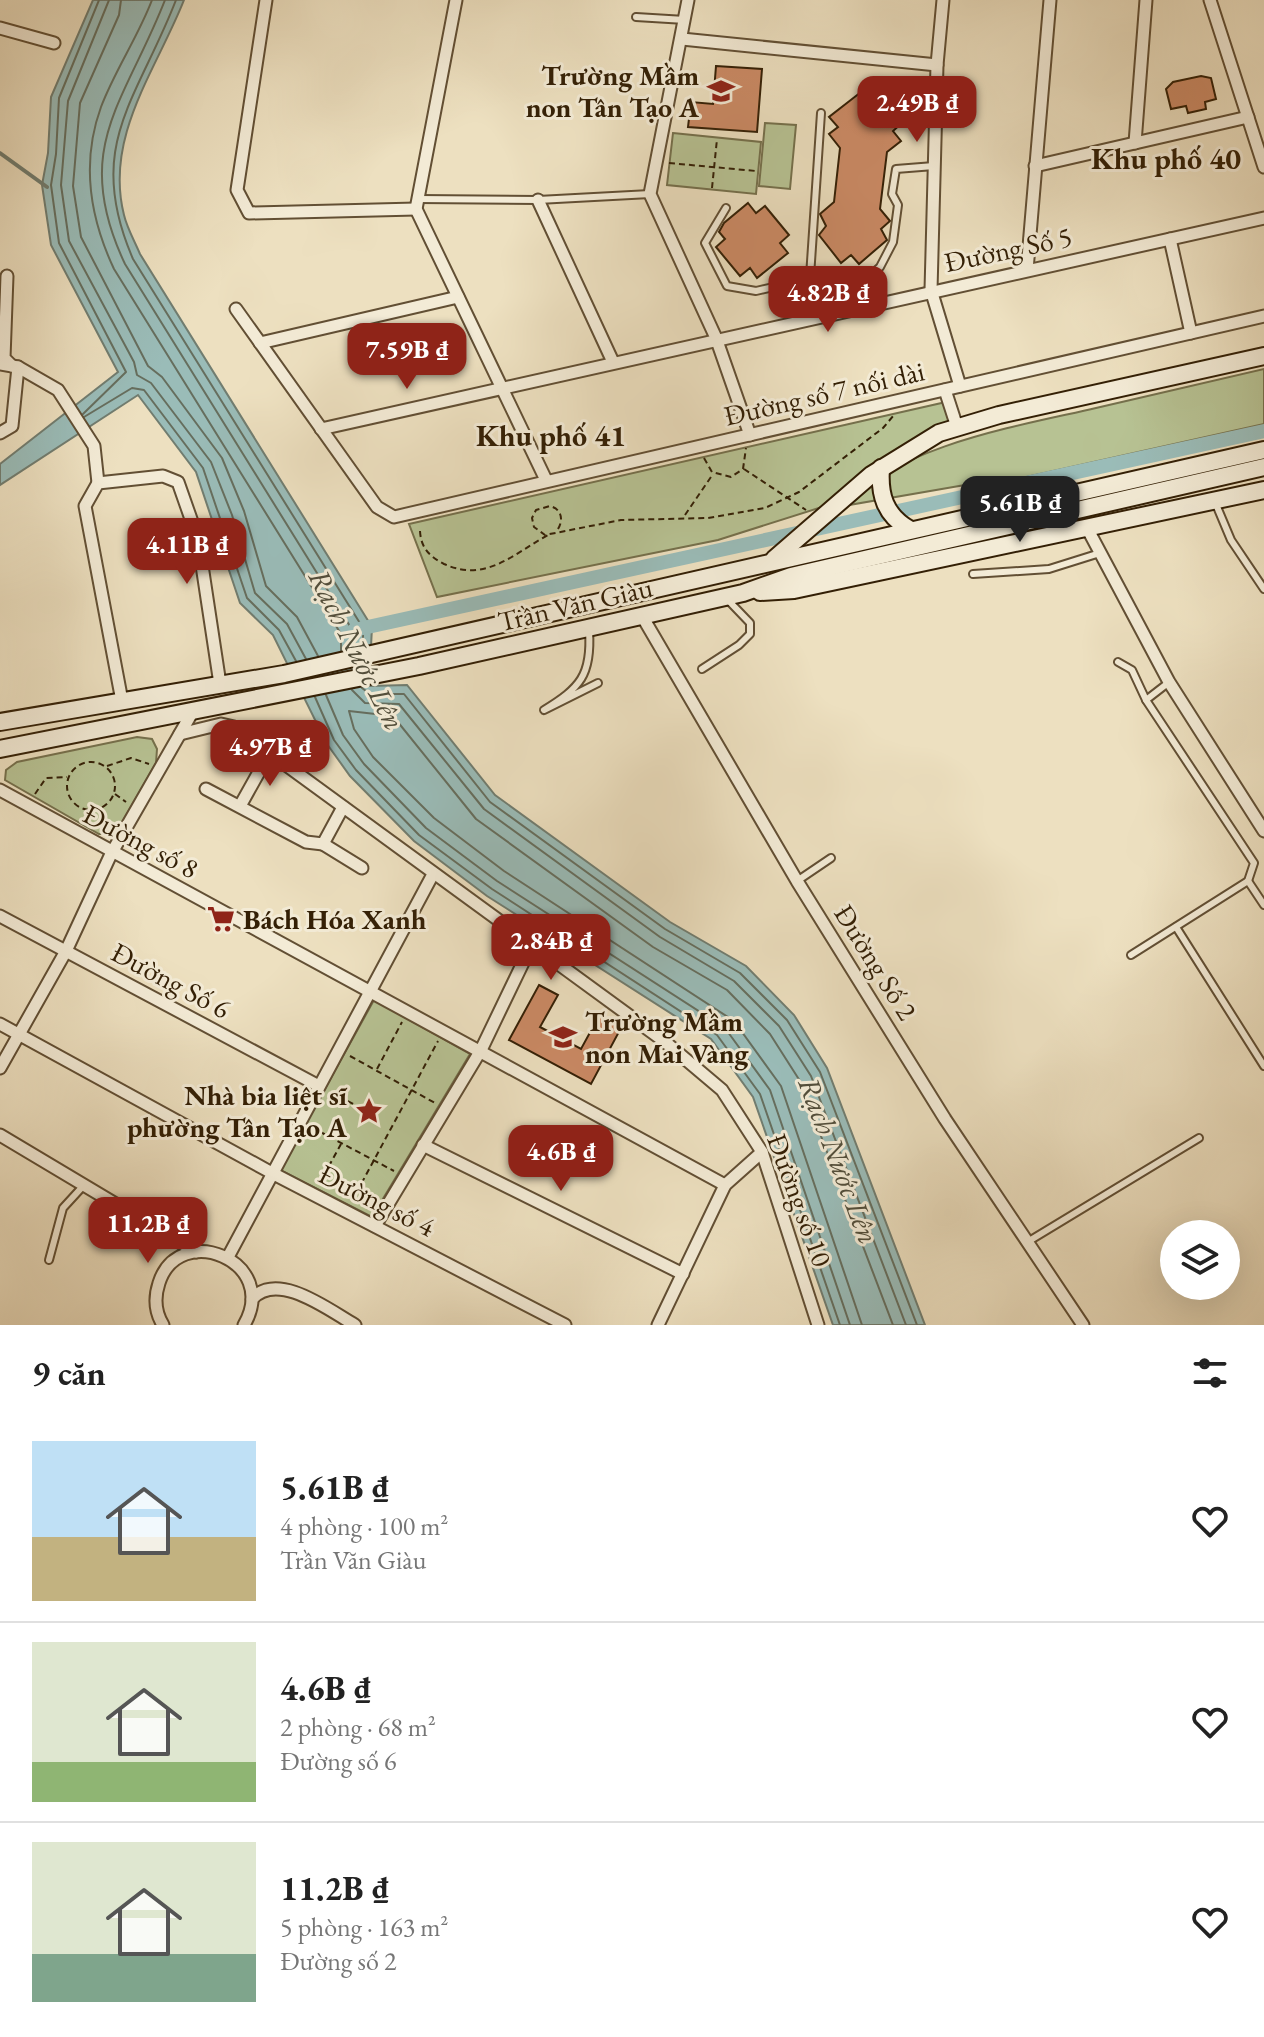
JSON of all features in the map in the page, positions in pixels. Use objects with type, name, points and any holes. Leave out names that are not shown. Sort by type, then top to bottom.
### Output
[{"type":"main road","points":[[770,562],[914,447],[957,427],[1264,356]]},
{"type":"main road","name":"Trần Văn Giàu","points":[[220,684],[284,674],[412,646],[909,529],[1264,450]]},
{"type":"main road","name":"Trần Văn Giàu","points":[[193,711],[419,666],[743,593],[1264,467]]},
{"type":"main road","points":[[878,474],[891,517],[909,529]]},
{"type":"main road","name":"Trần Văn Giàu","points":[[743,593],[794,590],[1264,490]]},
{"type":"main road","points":[[0,722],[220,684]]},
{"type":"main road","points":[[0,749],[193,711]]},
{"type":"street","points":[[266,0],[237,190],[249,213],[417,204]]},
{"type":"street","points":[[456,0],[417,204],[546,480]]},
{"type":"street","points":[[688,0],[650,194],[716,338],[746,435]]},
{"type":"street","points":[[943,0],[937,65],[931,290],[960,386]]},
{"type":"street","points":[[1027,270],[1050,0]]},
{"type":"street","points":[[1135,143],[1146,0]]},
{"type":"street","points":[[1210,0],[1264,167]]},
{"type":"street","points":[[0,28],[54,43]]},
{"type":"street","points":[[682,39],[937,65]]},
{"type":"street","points":[[1035,166],[1248,117]]},
{"type":"street","points":[[538,200],[613,362]]},
{"type":"street","name":"Đường Số 5","points":[[321,429],[716,338],[807,321],[931,290],[1264,218]]},
{"type":"street","points":[[1170,239],[1191,333]]},
{"type":"street","points":[[7,276],[4,358],[58,390],[94,446],[98,483],[85,506],[122,701]]},
{"type":"street","points":[[260,343],[458,297]]},
{"type":"street","points":[[236,309],[321,429]]},
{"type":"street","name":"Đường số 7 nối dài","points":[[321,429],[377,507],[394,517],[1264,316]]},
{"type":"street","points":[[0,364],[15,367]]},
{"type":"street","points":[[0,433],[12,426],[15,367]]},
{"type":"street","points":[[945,390],[957,427]]},
{"type":"street","points":[[98,483],[163,476],[178,482],[198,539],[220,684]]},
{"type":"street","points":[[1086,526],[1169,682],[1264,831]]},
{"type":"street","name":"Đường Số 2","points":[[642,616],[797,881],[945,1119],[1083,1325]]},
{"type":"street","points":[[0,1068],[66,951],[111,854],[193,711]]},
{"type":"street","name":"Đường số 10","points":[[180,734],[221,724],[234,727],[432,876],[664,1041],[722,1090],[762,1152],[818,1325]]},
{"type":"street","points":[[240,806],[269,754]]},
{"type":"street","points":[[206,789],[282,831],[306,842],[323,844],[362,868]]},
{"type":"street","name":"Đường số 8","points":[[0,790],[111,854],[371,989],[725,1185]]},
{"type":"street","points":[[323,844],[343,807]]},
{"type":"street","points":[[228,1257],[432,876]]},
{"type":"street","name":"Đường Số 6","points":[[0,916],[319,1086]]},
{"type":"street","points":[[375,1226],[481,1050],[531,946]]},
{"type":"street","name":"Đường số 4","points":[[0,1024],[272,1173],[565,1325]]},
{"type":"street","points":[[0,1135],[196,1252]]},
{"type":"street","points":[[423,1145],[683,1274]]},
{"type":"street","points":[[658,1325],[725,1185],[762,1152]]},
{"type":"street","points":[[163,1325],[156,1308],[160,1278],[181,1257],[196,1252],[212,1252],[228,1257],[245,1275],[252,1299]]},
{"type":"street","points":[[244,1325],[252,1299],[259,1291],[277,1289],[296,1293],[355,1325]]},
{"type":"lane","points":[[636,17],[685,20]]},
{"type":"lane","points":[[807,321],[821,113]]},
{"type":"lane","points":[[726,208],[705,243],[727,286],[756,291],[871,275],[880,267],[893,242],[898,205],[892,194],[896,169],[934,166]]},
{"type":"lane","points":[[417,204],[650,194]]},
{"type":"lane","points":[[1215,502],[1231,540],[1264,589]]},
{"type":"lane","points":[[973,574],[1049,569],[1100,553]]},
{"type":"lane","points":[[702,669],[739,645],[750,634],[750,623],[725,597]]},
{"type":"lane","points":[[589,628],[590,654],[586,673],[571,694],[544,710],[598,683]]},
{"type":"lane","points":[[1118,662],[1132,670],[1146,700],[1254,863],[1248,881],[1131,955]]},
{"type":"lane","points":[[1146,700],[1169,682]]},
{"type":"lane","points":[[797,881],[831,858]]},
{"type":"lane","points":[[1248,881],[1264,905]]},
{"type":"lane","points":[[1176,927],[1264,1066]]},
{"type":"lane","points":[[1029,1241],[1199,1138]]},
{"type":"lane","points":[[49,1260],[63,1208],[85,1184]]},
{"type":"path","points":[[712,188],[717,139]]},
{"type":"path","points":[[657,162],[756,171]]},
{"type":"path","points":[[558,529],[576,531],[621,520],[733,516],[788,498],[893,419],[893,402]]},
{"type":"path","points":[[701,445],[708,467],[714,474],[731,477],[743,469],[747,455],[746,435]]},
{"type":"path","points":[[743,469],[822,519]]},
{"type":"path","points":[[684,517],[714,474]]},
{"type":"path","points":[[420,531],[424,549],[434,559],[465,571],[492,568],[550,534],[558,529],[562,520],[558,511],[550,506],[540,507],[532,518],[534,527],[540,533],[550,534]]},
{"type":"path","points":[[28,806],[42,781],[51,776],[68,777],[83,763],[106,766],[131,758],[159,770]]},
{"type":"path","points":[[68,777],[69,798],[81,809],[97,810],[114,793],[115,779],[106,766]]},
{"type":"path","points":[[114,793],[136,809]]},
{"type":"path","points":[[376,1070],[408,1010]]},
{"type":"path","points":[[346,1211],[444,1030]]},
{"type":"path","points":[[339,1049],[445,1109]]},
{"type":"path","points":[[319,1086],[359,1107]]},
{"type":"path","points":[[300,1121],[405,1176]]},
{"type":"path","points":[[313,1194],[342,1143]]},
{"type":"green space","points":[[765,123],[796,125],[790,189],[759,186]]},
{"type":"green space","points":[[673,133],[761,142],[756,194],[667,185]]},
{"type":"green space","points":[[1264,369],[1264,424],[1008,481],[988,481],[849,505],[869,485],[896,467],[963,440]]},
{"type":"green space","points":[[946,402],[951,423],[906,444],[822,507],[718,540],[437,597],[409,524]]},
{"type":"green space","points":[[137,737],[152,739],[157,749],[156,763],[120,826],[110,834],[99,834],[5,780],[6,770],[17,762]]},
{"type":"green space","points":[[374,1000],[470,1054],[372,1217],[280,1170]]},
{"type":"water","name":"Rạch Nước Lên","points":[[93,0],[184,0],[127,130],[121,158],[120,186],[124,215],[140,254],[372,627],[369,686],[407,685],[495,795],[670,922],[746,966],[794,1015],[827,1068],[925,1325],[833,1325],[753,1097],[711,1039],[487,896],[414,841],[350,776],[327,744],[273,635],[240,603],[196,472],[138,395],[0,485],[0,464],[118,372],[51,245],[42,185],[48,153],[51,97]]},
{"type":"building","points":[[716,66],[762,69],[757,132],[688,127],[691,102],[713,104]]},
{"type":"building","points":[[1201,76],[1211,78],[1216,99],[1205,102],[1206,109],[1188,113],[1186,106],[1171,109],[1166,89],[1173,82]]},
{"type":"building","points":[[861,92],[869,101],[878,94],[902,123],[893,131],[901,141],[887,152],[880,209],[890,221],[881,229],[887,240],[859,264],[851,255],[841,263],[819,235],[826,226],[820,214],[834,202],[840,148],[829,134],[838,127],[829,117]]},
{"type":"building","points":[[748,203],[756,213],[765,206],[789,235],[780,243],[788,253],[757,278],[750,268],[740,276],[716,247],[725,239],[719,232],[724,223]]},
{"type":"building","points":[[539,985],[558,995],[540,1027],[581,1049],[599,1016],[621,1028],[591,1084],[509,1040]]},
{"type":"waterway","points":[[0,153],[47,187]]},
{"type":"waterway","points":[[354,630],[1264,431]]},
{"type":"place","name":"Trường Mầm non Tân Tạo A","points":[[721,91]]},
{"type":"place","name":"Bách Hóa Xanh","points":[[221,919]]},
{"type":"place","name":"Trường Mầm non Mai Vàng","points":[[563,1037]]},
{"type":"place","name":"Nhà bia liệt sĩ phường Tân Tạo A","points":[[369,1111]]},
{"type":"district","name":"Khu phố 40","points":[[1166,158]]},
{"type":"district","name":"Khu phố 41","points":[[551,435]]}]
